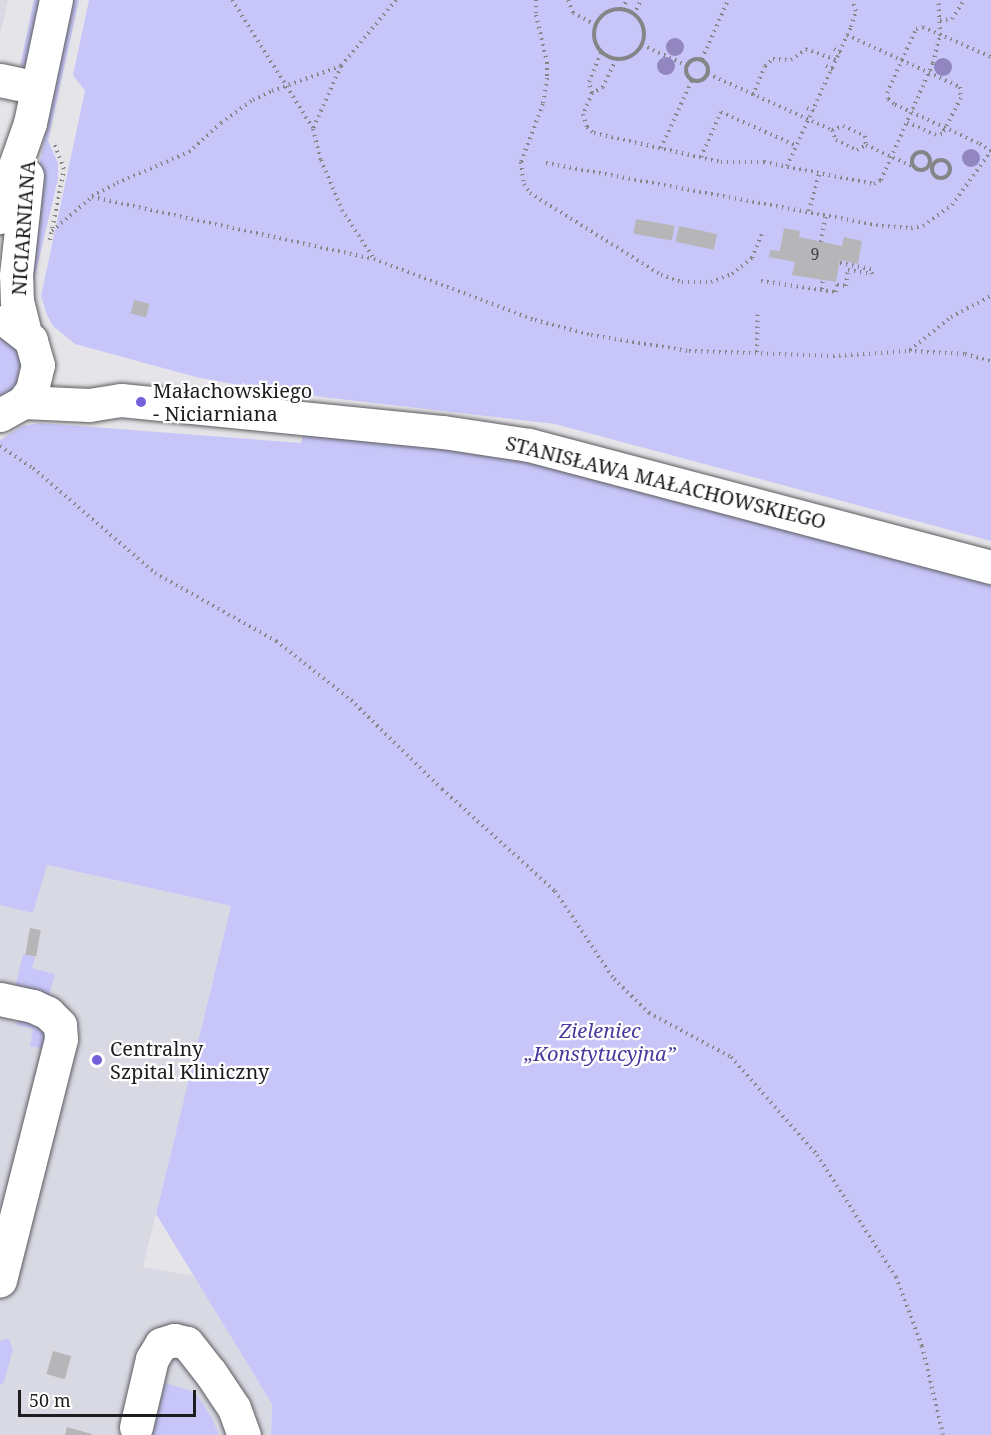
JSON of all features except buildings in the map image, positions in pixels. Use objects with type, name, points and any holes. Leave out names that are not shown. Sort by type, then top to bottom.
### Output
[{"type":"street","name":"NICIARNIANA","points":[[38,365],[36,352],[12,326],[17,302],[16,275],[27,192],[42,132],[37,88],[56,0]]},
{"type":"street","points":[[0,80],[37,88]]},
{"type":"street","name":"NICIARNIANA","points":[[0,217],[7,188],[42,132]]},
{"type":"street","points":[[12,408],[32,390],[38,365]]},
{"type":"street","name":"STANISŁAWA MAŁACHOWSKIEGO","points":[[38,365],[56,378],[90,387],[121,400]]},
{"type":"street","name":"STANISŁAWA MAŁACHOWSKIEGO","points":[[12,408],[88,405],[121,400],[443,432],[529,445],[991,567]]},
{"type":"street","points":[[0,999],[33,1006],[48,1013],[60,1025],[0,1280]]},
{"type":"street","points":[[136,1427],[152,1359],[161,1344],[174,1340],[186,1343],[210,1372],[234,1408],[244,1435]]},
{"type":"path","points":[[232,0],[288,85],[313,129],[321,159],[342,210],[374,259]]},
{"type":"path","points":[[313,129],[341,66],[396,0]]},
{"type":"path","points":[[536,0],[536,15],[547,62],[547,78],[543,104],[521,162],[524,184],[530,193],[661,275],[682,282],[711,282],[732,274],[752,258],[763,231]]},
{"type":"path","points":[[568,0],[573,14],[596,24]]},
{"type":"path","points":[[622,9],[627,0]]},
{"type":"path","points":[[634,15],[641,0]]},
{"type":"path","points":[[702,59],[728,0]]},
{"type":"path","points":[[787,166],[809,119],[815,112],[834,70],[836,60],[842,53],[856,10],[852,0]]},
{"type":"path","points":[[601,52],[589,82],[592,93],[584,114],[585,123],[590,130],[721,162],[764,162],[874,184],[881,180],[930,72],[940,35],[938,0]]},
{"type":"path","points":[[940,20],[952,20],[964,0]]},
{"type":"path","points":[[622,9],[634,15],[644,31],[642,45],[631,56],[616,59],[601,52],[594,39],[596,24],[606,12],[622,9]]},
{"type":"path","points":[[546,163],[701,194],[898,228],[923,226],[939,216],[958,199],[991,152],[888,99],[887,93],[916,29],[923,27],[991,57]]},
{"type":"path","points":[[847,35],[958,85],[961,91],[956,109],[942,134],[936,135],[907,122]]},
{"type":"path","points":[[642,45],[686,65]]},
{"type":"path","points":[[753,95],[765,66],[773,59],[791,60],[806,49],[836,60]]},
{"type":"path","points":[[834,50],[842,53]]},
{"type":"path","points":[[695,58],[702,59],[708,67],[708,74],[700,81],[692,80],[687,76],[686,65],[695,58]]},
{"type":"path","points":[[592,93],[603,87],[616,59]]},
{"type":"path","points":[[52,231],[92,197],[189,152],[221,123],[253,100],[341,66]]},
{"type":"path","points":[[826,66],[834,70]]},
{"type":"path","points":[[708,74],[832,130],[836,140],[857,150],[867,146],[892,157],[907,164],[916,168],[923,169],[931,165],[937,162],[943,161],[949,166],[949,172],[946,177],[938,177],[932,171],[931,165],[929,156],[922,152],[916,154],[913,161],[907,164]]},
{"type":"path","points":[[661,148],[692,80]]},
{"type":"path","points":[[807,108],[815,112]]},
{"type":"path","points":[[701,158],[721,112],[797,146]]},
{"type":"path","points":[[832,130],[843,126],[865,136],[867,146]]},
{"type":"path","points":[[42,132],[64,170],[50,242]]},
{"type":"path","points":[[913,161],[916,168]]},
{"type":"path","points":[[809,211],[819,173]]},
{"type":"path","points":[[92,197],[374,259],[535,320],[591,335],[689,351],[833,356],[909,351],[965,354],[991,361]]},
{"type":"path","points":[[821,242],[826,215]]},
{"type":"path","points":[[760,281],[836,292],[837,285],[846,286],[848,270],[872,274],[871,269],[839,263]]},
{"type":"path","points":[[822,290],[823,280]]},
{"type":"path","points":[[909,351],[951,317],[991,296]]},
{"type":"path","points":[[757,352],[758,311]]},
{"type":"path","points":[[0,446],[33,468],[154,573],[276,641],[351,699],[442,789],[555,891],[614,979],[649,1013],[731,1057],[817,1155],[896,1277],[922,1346],[943,1435]]},
{"type":"shaded area","points":[[0,0],[8,0],[0,35]]},
{"type":"shaded area","name":"Centralny Szpital Kliniczny","points":[[0,855],[231,906],[143,1267],[194,1276],[272,1404],[271,1435],[0,1435]]},
{"type":"green space","points":[[34,0],[43,0],[29,63],[20,67]]},
{"type":"green space","points":[[70,0],[79,0],[48,141],[58,163],[58,179],[34,280],[30,284],[37,177]]},
{"type":"green space","points":[[89,0],[991,0],[991,541],[555,424],[271,391],[196,377],[75,344],[53,326],[41,296],[85,91],[73,75]]},
{"type":"green space","points":[[0,334],[19,348],[24,370],[15,390],[0,399]]},
{"type":"green space","name":"Zieleniec „Konstytucyjna”","points":[[40,423],[301,443],[304,432],[503,453],[991,581],[991,1435],[271,1435],[272,1404],[156,1214],[231,906],[47,865],[33,913],[0,905],[0,440],[23,426]]},
{"type":"green space","points":[[23,954],[35,957],[32,968],[55,974],[48,1000],[14,992]]},
{"type":"green space","points":[[19,1019],[48,1027],[47,1050],[30,1046],[33,1029],[16,1025]]},
{"type":"green space","points":[[9,1339],[13,1349],[4,1382],[0,1385],[0,1341]]},
{"type":"green space","points":[[165,1383],[189,1390],[197,1395],[212,1418],[219,1435],[152,1435]]},
{"type":"place","name":"Małachowskiego - Niciarniana","points":[[141,402]]},
{"type":"place","name":"Centralny Szpital Kliniczny","points":[[97,1060]]}]
